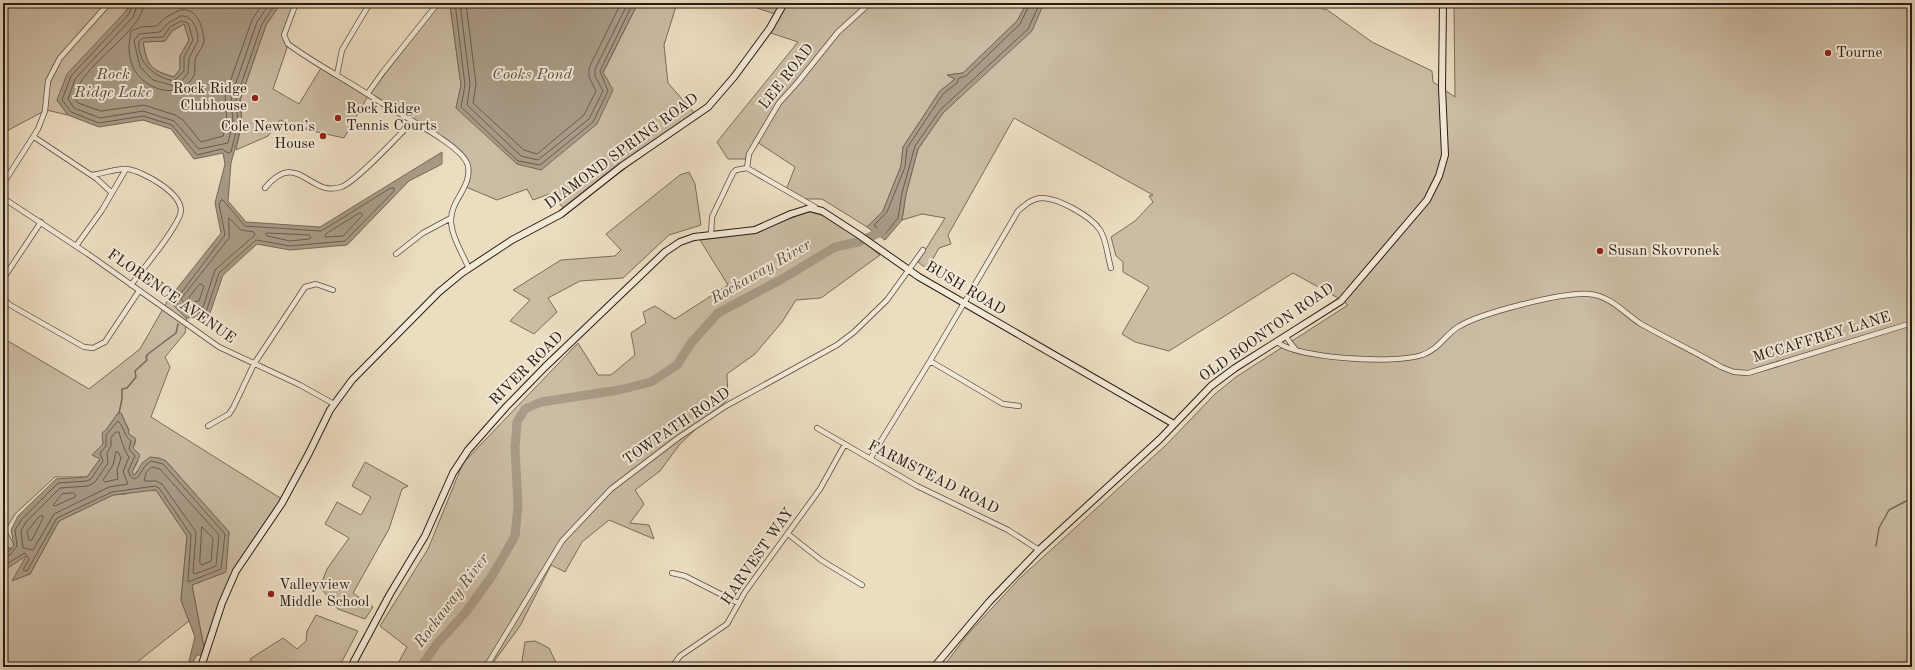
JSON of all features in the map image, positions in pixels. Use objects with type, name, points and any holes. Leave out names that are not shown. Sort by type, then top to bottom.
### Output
[{"type":"street","points":[[3,184],[34,136],[45,111],[48,81],[55,67],[67,49],[109,3]]},
{"type":"street","points":[[296,3],[284,35],[286,42],[296,50],[430,131],[458,151],[468,165],[466,183],[456,203],[451,218],[452,227],[469,268]]},
{"type":"street","points":[[337,75],[342,50],[370,3]]},
{"type":"street","points":[[368,93],[438,3]]},
{"type":"street","name":"DIAMOND SPRING ROAD","points":[[203,666],[222,603],[236,571],[288,494],[334,404],[352,380],[423,307],[469,268],[512,240],[561,214],[622,166],[708,107],[734,77],[770,28],[784,3]]},
{"type":"street","name":"LEE ROAD","points":[[747,168],[749,154],[779,103],[838,32],[870,3]]},
{"type":"street","name":"OLD BOONTON ROAD","points":[[934,667],[989,602],[1039,550],[1160,439],[1221,377],[1341,301],[1431,193],[1439,176],[1445,154],[1442,88],[1443,3]]},
{"type":"street","points":[[265,188],[274,177],[282,173],[290,172],[298,174],[327,188],[342,187],[356,177],[413,121]]},
{"type":"street","points":[[34,136],[91,175],[112,193]]},
{"type":"street","points":[[711,235],[712,217],[733,173],[736,170],[747,168]]},
{"type":"street","name":"BUSH ROAD","points":[[747,168],[822,211],[873,244],[908,270],[964,304],[1174,424]]},
{"type":"street","points":[[91,175],[126,169],[136,172],[169,190],[180,202],[181,208],[171,230],[131,285]]},
{"type":"street","points":[[76,246],[112,193],[126,169]]},
{"type":"street","name":"FLORENCE AVENUE","points":[[3,198],[76,246],[198,334],[219,347],[300,385],[334,404]]},
{"type":"street","points":[[870,459],[930,361],[1018,211],[1030,201],[1041,198],[1059,202],[1094,222],[1104,238],[1111,268]]},
{"type":"street","name":"RIVER ROAD","points":[[351,667],[390,594],[425,536],[453,473],[479,437],[545,367],[665,252],[680,242],[694,237],[754,230],[800,210],[810,208],[822,211]]},
{"type":"street","points":[[396,254],[406,244],[422,233],[451,218]]},
{"type":"street","points":[[3,279],[41,222]]},
{"type":"street","name":"TOWPATH ROAD","points":[[486,667],[562,542],[611,489],[678,438],[726,406],[837,345],[876,312],[923,250]]},
{"type":"street","points":[[208,426],[224,417],[233,408],[254,364],[305,287],[316,284],[333,290]]},
{"type":"street","points":[[3,298],[10,305],[84,347],[93,348],[105,342],[139,291]]},
{"type":"street","name":"MCCAFFREY LANE","points":[[1277,342],[1281,346],[1296,350],[1336,357],[1375,358],[1416,356],[1435,348],[1452,331],[1464,324],[1514,307],[1549,298],[1584,294],[1597,295],[1612,302],[1642,324],[1721,367],[1742,373],[1752,372],[1912,323]]},
{"type":"street","points":[[1286,336],[1296,350]]},
{"type":"street","points":[[930,361],[1003,404],[1019,406]]},
{"type":"street","name":"FARMSTEAD ROAD","points":[[816,428],[938,497],[1008,530],[1039,550]]},
{"type":"street","name":"HARVEST WAY","points":[[672,667],[680,656],[727,624],[745,592],[820,489],[845,444]]},
{"type":"street","points":[[788,534],[821,560],[862,585]]},
{"type":"street","points":[[672,573],[685,576],[738,604]]},
{"type":"shaded area","points":[[3,3],[130,3],[126,11],[57,100],[68,115],[46,110],[3,133]]},
{"type":"shaded area","points":[[281,3],[298,3],[283,37],[287,48],[273,89],[299,104],[321,68],[368,96],[344,138],[308,130],[280,120],[268,136],[236,150],[242,123],[240,100],[266,25]]},
{"type":"shaded area","points":[[440,3],[452,3],[450,5],[461,85],[456,108],[603,73],[638,3],[677,3],[664,45],[668,83],[697,116],[567,211],[549,194],[533,200],[527,189],[497,200],[466,187],[469,172],[459,151],[368,96]]},
{"type":"shaded area","points":[[749,3],[1027,3],[1017,21],[963,73],[947,75],[955,79],[940,91],[903,147],[901,166],[883,211],[867,227],[822,199],[799,199],[786,190],[795,167],[757,142],[749,159],[728,159],[717,142],[798,42],[768,32],[778,15],[751,6]]},
{"type":"shaded area","points":[[1037,3],[1314,3],[1324,10],[1326,9],[1372,42],[1432,71],[1433,82],[1455,97],[1454,3],[1912,3],[1912,667],[943,667],[968,634],[1019,579],[1166,445],[1215,394],[1236,377],[1348,305],[1293,273],[1169,351],[1135,342],[1122,334],[1149,287],[1123,272],[1123,262],[1116,256],[1111,237],[1135,221],[1153,202],[1149,196],[1153,195],[1014,118],[948,235],[951,244],[939,248],[927,269],[918,262],[945,218],[922,214],[902,220],[906,194],[918,149],[943,113],[965,92]]},
{"type":"shaded area","points":[[184,24],[189,40],[180,56],[180,69],[174,77],[159,72],[148,62],[143,42],[165,41],[172,31]]},
{"type":"shaded area","points":[[689,172],[695,184],[701,225],[669,235],[623,278],[580,281],[548,298],[557,312],[534,334],[510,321],[530,300],[513,290],[561,260],[615,256],[621,250],[606,234],[680,175]]},
{"type":"shaded area","points":[[809,212],[819,214],[837,223],[880,255],[821,298],[796,300],[782,322],[755,354],[727,374],[728,399],[680,444],[660,471],[635,490],[644,504],[630,523],[649,525],[654,539],[609,520],[582,542],[565,572],[551,565],[520,626],[490,667],[396,667],[407,647],[380,626],[428,549],[463,463],[578,343],[598,375],[611,375],[635,355],[631,333],[646,323],[643,312],[655,306],[675,319],[728,285],[700,240],[756,233],[782,221]]},
{"type":"shaded area","points":[[168,300],[187,318],[185,333],[165,357],[170,367],[151,417],[285,501],[235,573],[208,655],[201,655],[204,648],[192,585],[225,572],[229,532],[166,461],[159,458],[138,470],[134,475],[132,472],[138,461],[133,448],[136,441],[128,433],[129,430],[121,413],[118,413],[106,430],[100,459],[87,477],[55,477],[15,514],[6,529],[14,545],[8,552],[3,554],[3,338],[89,389],[140,349]]},
{"type":"shaded area","points":[[365,462],[408,486],[402,489],[389,529],[353,593],[373,607],[365,619],[338,609],[320,587],[327,569],[349,538],[325,524],[337,502],[361,515],[371,497],[352,486]]},
{"type":"shaded area","points":[[131,490],[156,490],[187,536],[181,600],[189,621],[131,667],[3,667],[3,571],[27,555],[30,574],[59,521],[113,495],[127,494]]},
{"type":"shaded area","points":[[316,615],[358,631],[339,667],[254,667],[250,659],[283,638],[297,649],[306,641],[307,631]]},
{"type":"shaded area","points":[[535,641],[549,648],[558,667],[521,667],[525,642]]},
{"type":"water","name":"Rock Ridge Lake","points":[[130,3],[281,3],[266,25],[240,100],[242,123],[231,163],[228,201],[246,222],[320,227],[442,152],[442,164],[409,181],[347,245],[290,250],[257,244],[223,275],[209,316],[186,318],[168,300],[221,233],[215,203],[225,164],[223,153],[194,159],[171,129],[143,120],[99,127],[68,115],[57,100],[67,74],[126,11]],"holes":[[[184,24],[189,40],[180,56],[180,69],[174,77],[160,72],[148,62],[143,42],[165,41],[172,31]]]},
{"type":"water","name":"Cooks Pond","points":[[452,3],[638,3],[603,72],[613,90],[597,124],[541,170],[517,164],[456,108],[461,85],[450,5]]},
{"type":"water","points":[[1027,3],[1044,3],[1032,31],[943,113],[918,149],[906,194],[902,220],[885,240],[867,227],[883,211],[901,166],[903,147],[940,91],[955,79],[947,75],[963,73],[1017,21]]},
{"type":"water","points":[[118,413],[121,413],[129,431],[128,433],[136,439],[133,448],[140,455],[132,472],[134,475],[142,463],[150,457],[159,458],[166,461],[229,532],[226,572],[192,585],[204,648],[201,655],[197,655],[191,665],[188,665],[195,637],[181,600],[187,536],[156,490],[113,495],[59,521],[30,574],[12,581],[26,556],[3,571],[3,554],[8,552],[14,545],[11,530],[18,516],[56,479],[87,477],[100,459],[92,455],[103,444],[102,433],[106,430]]},
{"type":"waterway","name":"Rockaway River","points":[[421,667],[436,645],[465,613],[492,576],[515,536],[518,506],[515,448],[517,422],[525,409],[541,402],[619,390],[651,382],[677,365],[691,343],[718,313],[782,279],[835,247],[858,242],[881,232],[885,226]]},
{"type":"waterway","points":[[119,413],[122,399],[122,389],[127,388],[136,377],[135,371],[147,360],[146,357],[148,354],[176,333],[178,324]]},
{"type":"waterway","points":[[1876,546],[1879,528],[1889,510],[1912,498]]},
{"type":"waterway","points":[[3,546],[11,549]]},
{"type":"place","name":"Tourne","points":[[1828,53]]},
{"type":"place","name":"Rock Ridge Clubhouse","points":[[255,98]]},
{"type":"place","name":"Rock Ridge Tennis Courts","points":[[338,118]]},
{"type":"place","name":"Cole Newton’s House","points":[[323,136]]},
{"type":"place","name":"Susan Skovronek","points":[[1600,251]]},
{"type":"place","name":"Valleyview Middle School","points":[[271,594]]}]
